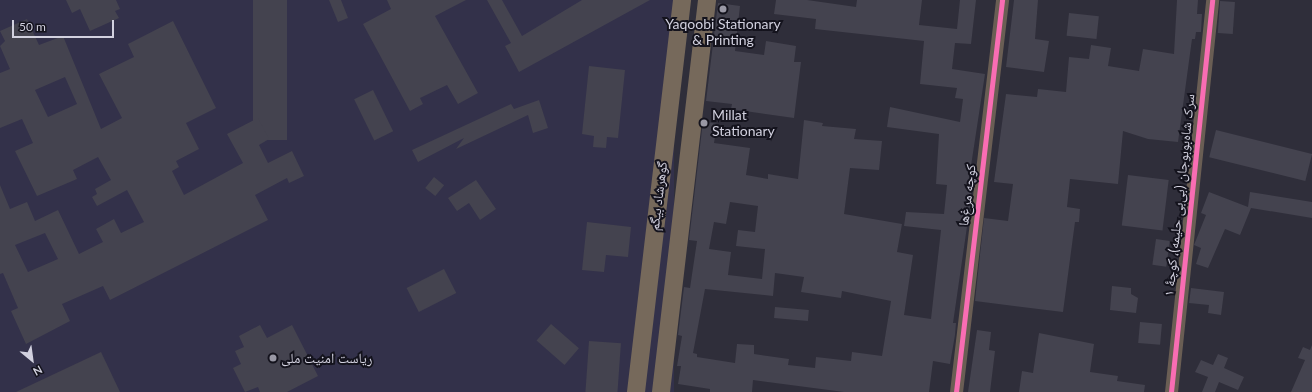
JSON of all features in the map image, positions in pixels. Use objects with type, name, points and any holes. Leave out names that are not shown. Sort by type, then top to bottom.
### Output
[{"type":"main road","name":"گوهرشاد بیگم","points":[[636,392],[682,0]]},
{"type":"main road","name":"گوهرشاد بیگم","points":[[661,392],[707,0]]},
{"type":"street","name":"کوچه مرغ‌ها","points":[[956,392],[1002,0]]},
{"type":"street","name":"سرک شاه‌بوبوجان (بی‌بی حلیمه)، کوچۀ ۱","points":[[1171,392],[1212,0]]},
{"type":"shaded area","points":[[0,0],[674,0],[674,392],[0,392]]},
{"type":"building","points":[[66,0],[116,0],[120,9],[115,11],[119,18],[90,31],[80,9],[72,13]]},
{"type":"building","points":[[253,0],[287,0],[287,140],[253,140]]},
{"type":"building","points":[[329,0],[341,0],[348,18],[338,22]]},
{"type":"building","points":[[387,0],[466,0],[435,16],[478,93],[458,104],[447,85],[420,98],[423,104],[410,111],[363,24],[391,9]]},
{"type":"building","points":[[487,0],[502,0],[522,36],[582,0],[650,0],[519,72],[505,46],[511,43]]},
{"type":"building","points":[[776,0],[807,0],[856,7],[857,0],[922,0],[919,25],[957,29],[960,0],[976,0],[971,44],[955,43],[952,69],[985,74],[969,179],[971,179],[971,199],[953,323],[956,323],[955,335],[950,364],[933,361],[929,392],[844,392],[753,380],[752,392],[710,392],[710,389],[678,384],[681,366],[677,366],[682,336],[678,335],[684,287],[690,288],[697,241],[689,240],[703,121],[717,124],[714,143],[750,148],[746,175],[768,179],[768,174],[798,179],[804,120],[823,123],[822,126],[856,129],[854,139],[882,141],[879,170],[850,168],[844,214],[902,224],[897,252],[913,255],[904,315],[931,319],[941,230],[904,226],[906,212],[944,214],[947,185],[936,184],[939,134],[887,127],[890,107],[960,122],[963,99],[955,98],[957,88],[920,84],[924,41],[815,29],[816,19],[774,14]],"holes":[[[730,202],[758,206],[755,232],[738,230],[736,246],[765,249],[762,279],[728,275],[731,252],[709,249],[714,222],[726,224]],[[775,273],[804,277],[801,292],[841,298],[842,291],[891,301],[882,356],[852,352],[851,361],[816,357],[815,368],[788,365],[789,359],[754,354],[754,345],[737,344],[735,363],[697,357],[697,354],[693,353],[705,289],[773,296]]]},
{"type":"building","points":[[1014,0],[1038,0],[1035,39],[1049,41],[1044,72],[1006,67]]},
{"type":"building","points":[[1177,0],[1198,0],[1197,14],[1202,14],[1201,32],[1196,32],[1195,39],[1192,39],[1178,142],[1148,139],[1123,131],[1118,184],[1070,179],[1067,207],[1080,209],[1079,222],[1075,222],[1063,312],[975,301],[984,218],[1008,221],[1013,184],[994,182],[1006,94],[1037,97],[1038,89],[1066,92],[1069,57],[1089,59],[1091,45],[1111,48],[1108,66],[1139,71],[1143,49],[1174,54]]},
{"type":"building","points":[[1220,1],[1235,2],[1233,34],[1218,33]]},
{"type":"building","points":[[718,3],[740,6],[735,51],[764,55],[766,41],[796,46],[794,62],[801,62],[794,118],[731,109],[732,104],[706,101]]},
{"type":"building","points":[[1069,13],[1099,16],[1096,39],[1067,36]]},
{"type":"building","points":[[27,19],[39,45],[63,36],[101,129],[122,118],[99,74],[134,57],[128,44],[173,21],[216,108],[186,123],[199,149],[176,161],[179,167],[172,171],[184,195],[243,163],[227,134],[258,118],[269,139],[259,145],[268,163],[292,151],[304,176],[289,183],[287,178],[255,195],[268,220],[110,300],[103,286],[62,304],[70,321],[26,344],[11,311],[18,308],[3,273],[0,274],[0,185],[10,209],[27,202],[35,221],[58,210],[79,254],[103,242],[96,229],[114,219],[121,233],[144,222],[127,190],[97,206],[92,197],[97,194],[95,189],[111,180],[98,157],[73,170],[77,179],[37,196],[15,151],[33,143],[22,119],[0,128],[0,73],[10,69],[0,46],[5,41],[0,31]],"holes":[[[65,77],[77,104],[48,117],[35,90]],[[45,233],[58,259],[28,272],[15,245]]]},
{"type":"building","points":[[589,66],[625,70],[618,138],[607,137],[606,148],[593,147],[594,136],[582,134]]},
{"type":"building","points":[[373,90],[393,131],[374,141],[354,99]]},
{"type":"building","points":[[539,100],[548,128],[533,133],[528,115],[456,149],[464,138],[418,162],[412,150],[511,104],[514,109]]},
{"type":"building","points":[[1216,130],[1312,154],[1305,181],[1209,157]]},
{"type":"building","points":[[1128,175],[1169,180],[1162,231],[1122,226]]},
{"type":"building","points":[[434,177],[444,185],[435,196],[425,188]]},
{"type":"building","points":[[476,180],[496,209],[480,220],[469,203],[457,211],[448,198]]},
{"type":"building","points":[[1209,192],[1248,207],[1250,192],[1312,202],[1312,218],[1251,208],[1240,235],[1225,229],[1208,268],[1196,264],[1201,248],[1194,245],[1206,215],[1201,213]]},
{"type":"building","points":[[587,222],[631,227],[628,257],[606,255],[604,272],[582,270]]},
{"type":"building","points":[[1156,239],[1170,241],[1166,267],[1152,265]]},
{"type":"building","points":[[444,269],[456,293],[419,312],[407,288]]},
{"type":"building","points":[[1112,286],[1131,288],[1131,294],[1138,298],[1136,313],[1110,310]]},
{"type":"building","points":[[1191,288],[1224,292],[1221,315],[1208,313],[1209,305],[1189,303]]},
{"type":"building","points":[[775,307],[809,310],[808,321],[774,318]]},
{"type":"building","points":[[1140,322],[1162,324],[1160,345],[1138,343]]},
{"type":"building","points":[[551,324],[579,348],[564,365],[537,341]]},
{"type":"building","name":"ریاست امنیت ملی","points":[[260,325],[267,338],[292,325],[318,376],[287,392],[260,392],[258,387],[245,392],[233,368],[241,364],[235,351],[244,347],[239,336]]},
{"type":"building","points":[[977,330],[991,332],[989,350],[995,351],[990,392],[968,392]]},
{"type":"building","points":[[1039,333],[1094,344],[1090,372],[1118,376],[1117,381],[1145,385],[1144,392],[1019,392],[1022,371],[1033,373]]},
{"type":"building","points":[[589,341],[621,343],[618,392],[585,392]]},
{"type":"building","points":[[1312,345],[1312,392],[1291,392],[1305,360],[1298,358],[1303,347],[1310,350]]},
{"type":"building","points":[[101,352],[120,392],[16,392]]},
{"type":"building","points":[[1218,354],[1228,358],[1224,368],[1244,377],[1238,390],[1219,382],[1215,392],[1202,392],[1208,377],[1195,372],[1201,360],[1213,365]]},
{"type":"cycle path","points":[[956,392],[1002,0]]},
{"type":"cycle path","points":[[1171,392],[1212,0]]},
{"type":"place","name":"Yaqoobi Stationary & Printing","points":[[723,9]]},
{"type":"place","name":"Millat Stationary","points":[[704,123]]},
{"type":"place","name":"ریاست امنیت ملی","points":[[273,358]]}]
